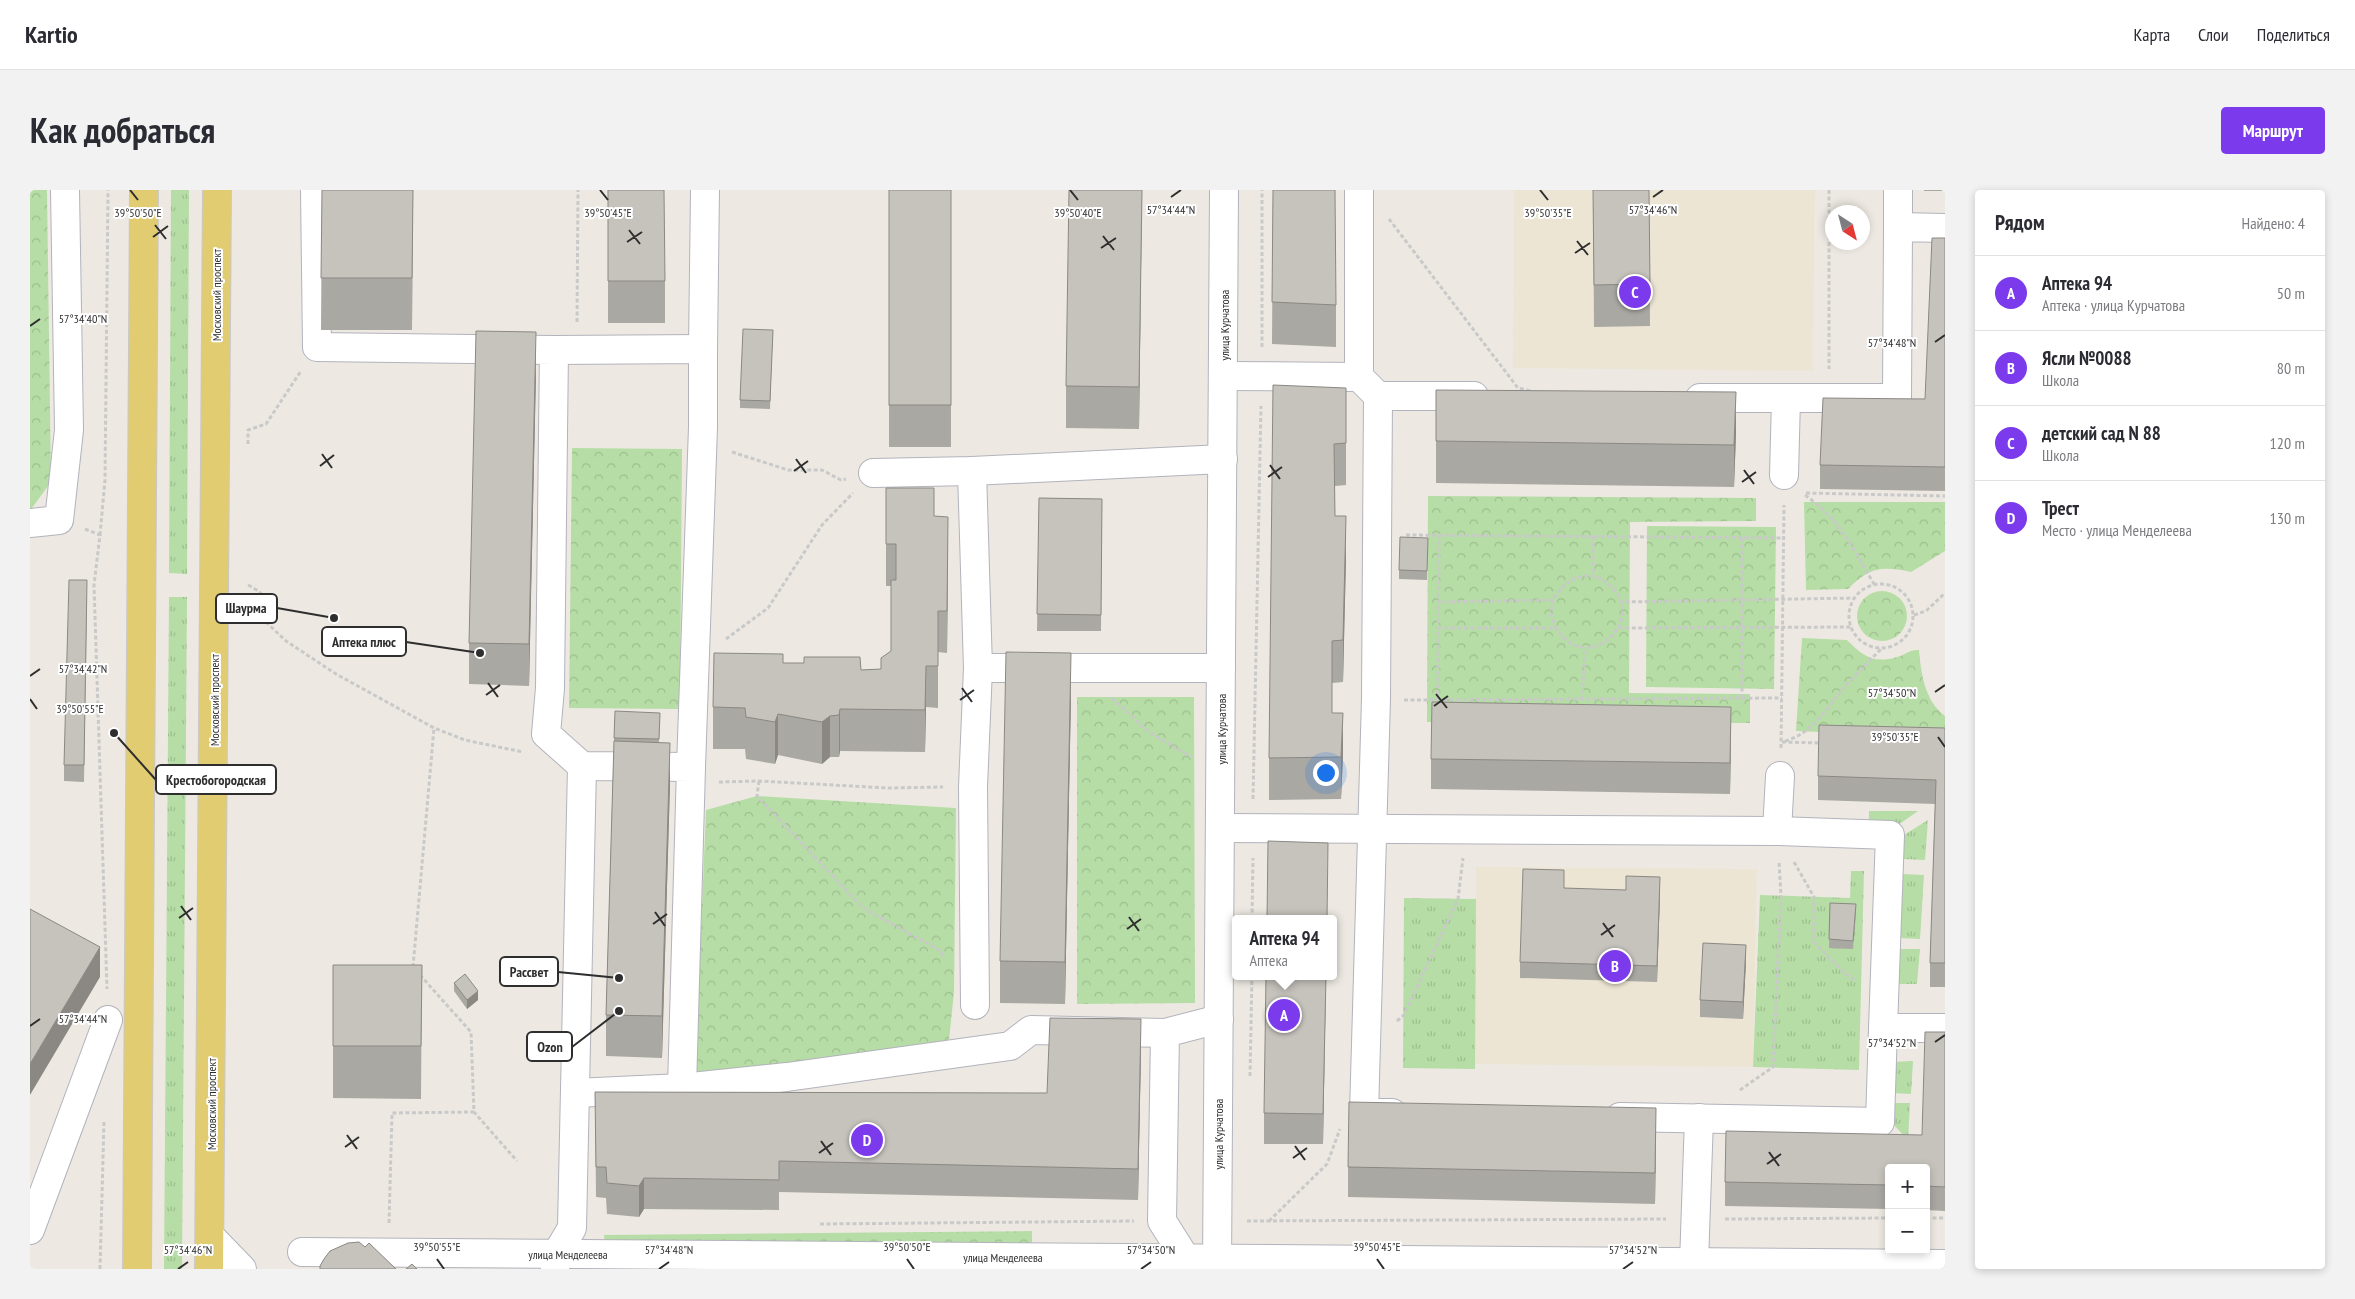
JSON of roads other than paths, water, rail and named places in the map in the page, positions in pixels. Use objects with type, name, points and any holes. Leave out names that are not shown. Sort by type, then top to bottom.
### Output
[{"type":"main road","points":[[137,1269],[144,190]]},
{"type":"main road","name":"Московский проспект","points":[[209,1269],[217,190]]},
{"type":"street","points":[[30,523],[60,520],[69,430],[65,190]]},
{"type":"street","points":[[315,190],[316,347],[565,350],[703,349]]},
{"type":"street","points":[[682,1088],[703,427],[704,190]]},
{"type":"street","name":"улица Курчатова","points":[[1217,1264],[1224,190]]},
{"type":"street","points":[[1358,190],[1359,376],[1378,396],[1376,700],[1364,1113],[1414,1113]]},
{"type":"street","points":[[1678,398],[1897,398],[1898,190]]},
{"type":"street","points":[[1898,227],[1945,228]]},
{"type":"street","points":[[565,350],[550,688],[546,734],[582,766],[691,767]]},
{"type":"street","points":[[1223,376],[1359,376]]},
{"type":"street","points":[[1378,396],[1502,396]]},
{"type":"street","points":[[1784,475],[1786,399]]},
{"type":"street","points":[[873,472],[972,471],[1223,459]]},
{"type":"street","points":[[972,471],[978,668],[973,787],[975,1005]]},
{"type":"street","points":[[978,668],[1221,668]]},
{"type":"street","points":[[556,1262],[572,1228],[582,766]]},
{"type":"street","points":[[1777,830],[1780,776]]},
{"type":"street","points":[[1220,828],[1777,830],[1890,834],[1880,1122],[1591,1116]]},
{"type":"street","points":[[575,1093],[682,1088],[787,1077],[1010,1046],[1031,1030],[1165,1033],[1218,1019]]},
{"type":"street","points":[[30,1230],[108,1020]]},
{"type":"street","points":[[1883,1028],[1945,1028]]},
{"type":"street","points":[[1165,1033],[1162,1221],[1186,1259]]},
{"type":"street","points":[[1695,1266],[1699,1118]]},
{"type":"street","points":[[210,1236],[242,1269]]},
{"type":"street","name":"улица Менделеева","points":[[302,1252],[388,1253],[556,1262],[1186,1259],[1217,1264],[1695,1266],[1945,1264]]},
{"type":"place","name":"детский сад N 88","points":[[1635,292]]},
{"type":"place","name":"Шаурма","points":[[334,618]]},
{"type":"place","name":"Аптека плюс","points":[[480,653]]},
{"type":"place","name":"Крестобогородская","points":[[114,733]]},
{"type":"place","name":"Ясли №0088","points":[[1615,966]]},
{"type":"place","name":"Рассвет","points":[[619,978]]},
{"type":"place","name":"Ozon","points":[[619,1011]]},
{"type":"place","name":"Аптека 94","points":[[1284,1015]]},
{"type":"place","name":"Трест","points":[[867,1140]]}]
